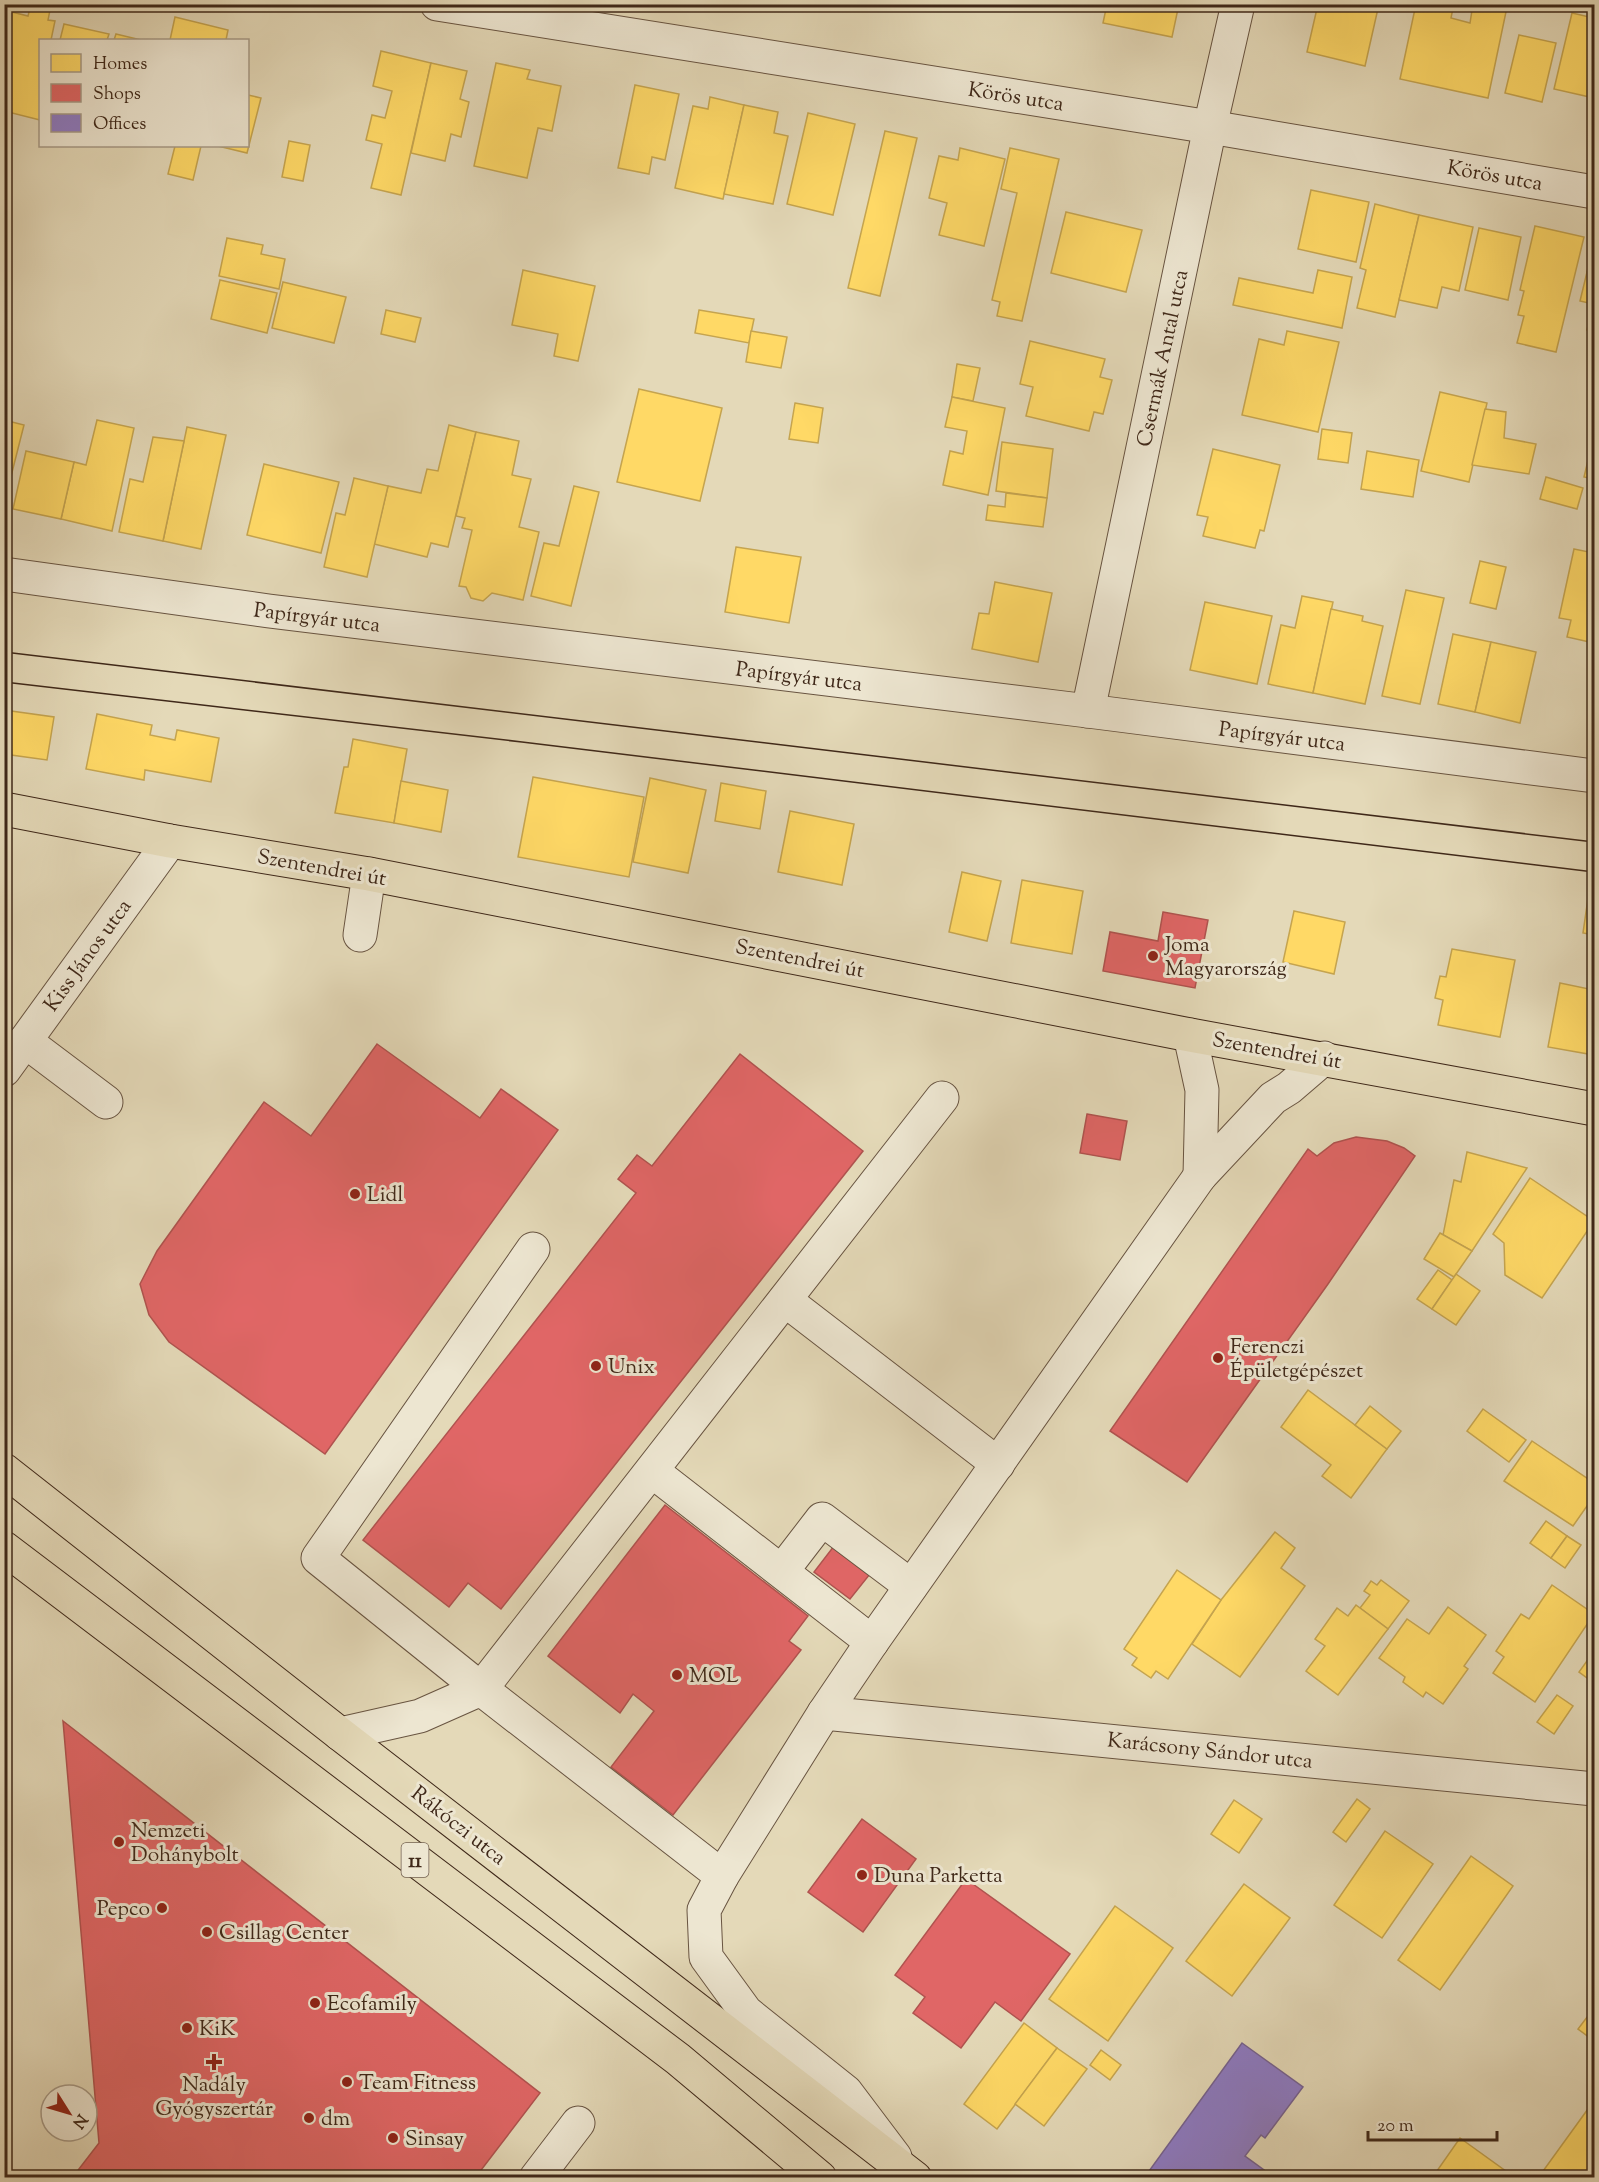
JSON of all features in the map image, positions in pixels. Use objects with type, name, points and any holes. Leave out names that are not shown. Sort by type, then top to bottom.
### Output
[{"type":"main road","name":"Szentendrei út","points":[[4,808],[170,841],[369,874],[1190,1035],[1594,1109]]},
{"type":"main road","name":"Rákóczi utca","points":[[4,1470],[907,2174]]},
{"type":"main road","name":"11","points":[[4,1548],[678,2059],[820,2177]]},
{"type":"street","name":"Körös utca","points":[[437,4],[1210,127],[1594,192]]},
{"type":"street","name":"Csermák Antal utca","points":[[1088,711],[1210,127],[1238,4]]},
{"type":"street","name":"Papírgyár utca","points":[[4,574],[269,611],[1088,711],[1594,776]]},
{"type":"street","name":"Kiss János utca","points":[[4,1070],[170,841]]},
{"type":"street","points":[[360,935],[369,874]]},
{"type":"street","points":[[1190,1035],[1202,1090],[1200,1176]]},
{"type":"street","points":[[25,1041],[106,1102]]},
{"type":"street","points":[[907,2174],[846,2092],[746,2012],[706,1957],[704,1910],[722,1876],[824,1713],[1200,1176],[1273,1098],[1289,1088],[1324,1058]]},
{"type":"street","points":[[340,1734],[420,1716],[481,1689],[942,1098]]},
{"type":"street","points":[[533,1249],[318,1558],[481,1689],[722,1876]]},
{"type":"street","points":[[785,1300],[998,1464]]},
{"type":"street","points":[[652,1471],[872,1642]]},
{"type":"street","points":[[782,1571],[822,1519],[911,1586]]},
{"type":"street","name":"Karácsony Sándor utca","points":[[824,1713],[1594,1789]]},
{"type":"street","points":[[536,2178],[578,2123]]},
{"type":"building: Homes","points":[[31,4],[51,5],[48,20],[55,21],[51,39],[39,39],[39,120],[4,111],[4,10],[28,16]]},
{"type":"building: Homes","points":[[1107,4],[1179,4],[1172,37],[1103,23]]},
{"type":"building: Homes","points":[[1318,4],[1379,4],[1365,66],[1307,52]]},
{"type":"building: Homes","points":[[1416,4],[1433,4],[1453,8],[1451,18],[1470,23],[1473,4],[1497,4],[1507,7],[1488,98],[1400,79]]},
{"type":"building: Homes","points":[[1572,13],[1594,18],[1594,98],[1554,89]]},
{"type":"building: Homes","points":[[175,17],[228,30],[226,39],[170,39]]},
{"type":"building: Homes","points":[[64,24],[109,34],[107,39],[60,39]]},
{"type":"building: Homes","points":[[116,34],[137,39],[114,39]]},
{"type":"building: Homes","points":[[1519,35],[1556,43],[1542,102],[1505,93]]},
{"type":"building: Homes","points":[[381,51],[431,63],[401,195],[371,188],[382,144],[366,140],[372,115],[385,118],[392,91],[373,86]]},
{"type":"building: Homes","points":[[431,63],[467,71],[460,99],[469,102],[461,137],[451,134],[445,161],[411,153]]},
{"type":"building: Homes","points":[[496,63],[530,70],[527,79],[561,86],[552,131],[538,128],[527,178],[474,166]]},
{"type":"building: Homes","points":[[635,85],[679,94],[665,160],[652,157],[649,174],[618,168]]},
{"type":"building: Homes","points":[[249,95],[261,98],[249,145]]},
{"type":"building: Homes","points":[[710,97],[744,105],[723,199],[675,188],[693,106],[708,109]]},
{"type":"building: Homes","points":[[744,105],[778,112],[774,133],[788,136],[773,204],[724,194]]},
{"type":"building: Homes","points":[[808,113],[855,124],[833,215],[787,204]]},
{"type":"building: Homes","points":[[885,131],[917,138],[880,296],[848,288]]},
{"type":"building: Homes","points":[[289,141],[310,145],[303,181],[282,177]]},
{"type":"building: Homes","points":[[175,147],[201,147],[193,180],[168,174]]},
{"type":"building: Homes","points":[[222,147],[249,147],[247,153]]},
{"type":"building: Homes","points":[[960,148],[1005,159],[984,246],[939,235],[947,203],[929,198],[939,156],[958,160]]},
{"type":"building: Homes","points":[[1010,148],[1059,159],[1022,321],[997,316],[1000,302],[992,300],[1017,193],[1001,189]]},
{"type":"building: Homes","points":[[1311,190],[1369,202],[1356,262],[1298,249]]},
{"type":"building: Homes","points":[[1375,204],[1419,215],[1395,317],[1357,308],[1366,270],[1360,268]]},
{"type":"building: Homes","points":[[1066,212],[1142,230],[1126,292],[1051,273]]},
{"type":"building: Homes","points":[[1419,215],[1473,227],[1459,291],[1442,287],[1437,308],[1399,300]]},
{"type":"building: Homes","points":[[1535,226],[1584,237],[1556,352],[1517,343],[1524,316],[1518,315],[1524,291],[1520,290]]},
{"type":"building: Homes","points":[[1479,228],[1521,237],[1508,300],[1465,290]]},
{"type":"building: Homes","points":[[227,238],[263,245],[261,254],[285,259],[279,289],[219,276]]},
{"type":"building: Homes","points":[[1594,240],[1594,273],[1587,272]]},
{"type":"building: Homes","points":[[523,270],[595,286],[578,361],[554,356],[558,334],[512,325]]},
{"type":"building: Homes","points":[[1318,270],[1352,277],[1342,328],[1233,305],[1239,278],[1313,293]]},
{"type":"building: Homes","points":[[1587,272],[1594,273],[1594,332],[1587,330],[1593,304],[1580,301]]},
{"type":"building: Homes","points":[[220,280],[277,293],[267,333],[211,319]]},
{"type":"building: Homes","points":[[283,282],[346,297],[334,343],[272,328]]},
{"type":"building: Homes","points":[[386,310],[421,318],[415,342],[381,334]]},
{"type":"building: Homes","points":[[699,310],[754,319],[749,343],[695,333]]},
{"type":"building: Homes","points":[[751,331],[787,337],[781,368],[746,362]]},
{"type":"building: Homes","points":[[1287,331],[1339,342],[1318,432],[1242,415],[1259,339],[1284,345]]},
{"type":"building: Homes","points":[[1594,332],[1594,348],[1590,347]]},
{"type":"building: Homes","points":[[1030,341],[1105,359],[1100,377],[1112,380],[1103,414],[1094,412],[1089,431],[1026,416],[1033,387],[1020,384]]},
{"type":"building: Homes","points":[[957,364],[980,368],[973,401],[952,397]]},
{"type":"building: Homes","points":[[639,389],[722,408],[700,501],[617,482]]},
{"type":"building: Homes","points":[[1440,392],[1487,403],[1469,482],[1421,471]]},
{"type":"building: Homes","points":[[952,397],[1005,408],[988,495],[943,485],[950,451],[963,454],[967,431],[945,427]]},
{"type":"building: Homes","points":[[795,403],[823,408],[818,443],[789,439]]},
{"type":"building: Homes","points":[[1485,409],[1506,412],[1504,438],[1536,444],[1529,474],[1472,465]]},
{"type":"building: Homes","points":[[4,420],[24,425],[4,504]]},
{"type":"building: Homes","points":[[97,420],[134,428],[112,531],[61,519],[74,462],[86,465]]},
{"type":"building: Homes","points":[[449,425],[476,432],[448,547],[431,543],[427,557],[374,544],[388,486],[421,493],[427,469],[438,471]]},
{"type":"building: Homes","points":[[187,427],[226,435],[201,549],[163,541]]},
{"type":"building: Homes","points":[[1322,429],[1352,433],[1348,463],[1318,459]]},
{"type":"building: Homes","points":[[476,432],[519,441],[512,475],[531,479],[519,527],[539,532],[523,600],[492,593],[483,601],[471,598],[466,587],[459,586],[472,530],[462,528],[465,518],[456,516]]},
{"type":"building: Homes","points":[[153,437],[184,441],[163,541],[119,532],[130,479],[143,482]]},
{"type":"building: Homes","points":[[1002,442],[1053,449],[1047,498],[996,491]]},
{"type":"building: Homes","points":[[1591,448],[1594,448],[1594,479],[1584,477]]},
{"type":"building: Homes","points":[[1213,449],[1280,465],[1264,531],[1260,530],[1255,548],[1203,536],[1208,517],[1197,515]]},
{"type":"building: Homes","points":[[26,451],[74,462],[61,519],[13,509]]},
{"type":"building: Homes","points":[[1367,451],[1419,460],[1413,497],[1361,489]]},
{"type":"building: Homes","points":[[264,464],[339,482],[321,553],[247,535]]},
{"type":"building: Homes","points":[[1546,477],[1583,488],[1577,509],[1540,499]]},
{"type":"building: Homes","points":[[354,478],[388,486],[367,577],[324,567],[336,513],[345,515]]},
{"type":"building: Homes","points":[[574,486],[599,492],[571,606],[531,596],[544,543],[559,546]]},
{"type":"building: Homes","points":[[1006,493],[1047,498],[1043,527],[986,520],[988,505],[1005,507]]},
{"type":"building: Homes","points":[[736,547],[801,557],[789,623],[725,612]]},
{"type":"building: Homes","points":[[1574,549],[1594,553],[1594,643],[1567,637],[1571,620],[1559,618]]},
{"type":"building: Homes","points":[[1480,561],[1506,567],[1496,609],[1470,603]]},
{"type":"building: Homes","points":[[995,582],[1052,593],[1038,662],[972,649],[979,613],[989,614]]},
{"type":"building: Homes","points":[[1406,590],[1444,598],[1420,704],[1382,696]]},
{"type":"building: Homes","points":[[1302,596],[1333,602],[1313,693],[1268,684],[1281,625],[1295,628]]},
{"type":"building: Homes","points":[[1205,602],[1272,616],[1257,684],[1190,670]]},
{"type":"building: Homes","points":[[1331,609],[1363,616],[1362,621],[1383,626],[1365,704],[1313,693]]},
{"type":"building: Homes","points":[[1453,634],[1491,642],[1475,712],[1438,704]]},
{"type":"building: Homes","points":[[1491,642],[1536,652],[1520,723],[1475,712]]},
{"type":"building: Homes","points":[[4,710],[54,717],[47,760],[4,754]]},
{"type":"building: Homes","points":[[97,714],[152,725],[150,735],[175,740],[177,730],[219,738],[211,782],[145,770],[144,780],[86,769]]},
{"type":"building: Homes","points":[[353,739],[407,749],[394,823],[335,813],[344,767],[348,767]]},
{"type":"building: Homes","points":[[533,777],[644,797],[629,877],[518,857]]},
{"type":"building: Homes","points":[[650,778],[706,790],[688,873],[633,862]]},
{"type":"building: Homes","points":[[401,781],[448,790],[441,832],[394,823]]},
{"type":"building: Homes","points":[[721,783],[766,791],[760,829],[715,821]]},
{"type":"building: Homes","points":[[790,811],[854,824],[842,885],[778,872]]},
{"type":"building: Homes","points":[[962,872],[1001,881],[987,941],[949,932]]},
{"type":"building: Homes","points":[[1022,880],[1083,891],[1072,954],[1011,943]]},
{"type":"building: Homes","points":[[1588,898],[1594,899],[1594,935],[1583,933]]},
{"type":"building: Homes","points":[[1294,911],[1345,922],[1334,974],[1283,962]]},
{"type":"building: Homes","points":[[1452,949],[1515,960],[1500,1037],[1438,1025],[1443,1000],[1435,998],[1440,976],[1446,977]]},
{"type":"building: Homes","points":[[1560,983],[1594,990],[1594,1055],[1548,1047]]},
{"type":"building: Homes","points":[[1467,1152],[1527,1168],[1472,1251],[1443,1235],[1454,1180],[1461,1182]]},
{"type":"building: Homes","points":[[1530,1178],[1594,1221],[1542,1298],[1505,1275],[1504,1243],[1493,1234]]},
{"type":"building: Homes","points":[[1440,1233],[1472,1251],[1454,1277],[1424,1259]]},
{"type":"building: Homes","points":[[1438,1270],[1452,1280],[1432,1309],[1417,1299]]},
{"type":"building: Homes","points":[[1456,1274],[1480,1291],[1456,1325],[1432,1309]]},
{"type":"building: Homes","points":[[1308,1390],[1387,1449],[1351,1498],[1322,1476],[1331,1465],[1281,1427]]},
{"type":"building: Homes","points":[[1370,1406],[1401,1431],[1387,1449],[1355,1425]]},
{"type":"building: Homes","points":[[1483,1409],[1526,1440],[1509,1462],[1467,1431]]},
{"type":"building: Homes","points":[[1532,1441],[1594,1483],[1594,1496],[1573,1526],[1504,1481]]},
{"type":"building: Homes","points":[[1546,1521],[1567,1536],[1551,1558],[1530,1543]]},
{"type":"building: Homes","points":[[1275,1532],[1295,1548],[1281,1568],[1305,1586],[1240,1677],[1192,1644],[1221,1600]]},
{"type":"building: Homes","points":[[1567,1536],[1581,1545],[1565,1568],[1551,1558]]},
{"type":"building: Homes","points":[[1177,1570],[1221,1600],[1168,1679],[1156,1671],[1151,1678],[1132,1665],[1137,1658],[1124,1649]]},
{"type":"building: Homes","points":[[1381,1580],[1409,1601],[1388,1629],[1360,1608],[1370,1595],[1364,1591],[1371,1581],[1377,1585]]},
{"type":"building: Homes","points":[[1552,1585],[1594,1614],[1535,1702],[1493,1673],[1504,1657],[1496,1651],[1521,1614],[1529,1619]]},
{"type":"building: Homes","points":[[1356,1605],[1388,1629],[1338,1695],[1306,1671],[1325,1646],[1315,1639],[1337,1608],[1348,1616]]},
{"type":"building: Homes","points":[[1448,1607],[1486,1635],[1464,1666],[1468,1669],[1443,1704],[1426,1692],[1423,1697],[1403,1682],[1405,1677],[1379,1658],[1407,1619],[1429,1634]]},
{"type":"building: Homes","points":[[1594,1651],[1594,1683],[1579,1672]]},
{"type":"building: Homes","points":[[1557,1695],[1573,1706],[1554,1734],[1537,1722]]},
{"type":"building: Homes","points":[[1357,1799],[1370,1809],[1346,1842],[1333,1832]]},
{"type":"building: Homes","points":[[1234,1800],[1262,1819],[1239,1853],[1211,1834]]},
{"type":"building: Homes","points":[[1385,1831],[1433,1864],[1382,1938],[1334,1905]]},
{"type":"building: Homes","points":[[1471,1856],[1513,1886],[1440,1990],[1398,1960]]},
{"type":"building: Homes","points":[[1244,1884],[1290,1918],[1232,1996],[1186,1961]]},
{"type":"building: Homes","points":[[1115,1906],[1173,1948],[1108,2041],[1049,1999]]},
{"type":"building: Homes","points":[[1594,2008],[1594,2041],[1578,2029]]},
{"type":"building: Homes","points":[[1024,2023],[1057,2048],[997,2129],[964,2104]]},
{"type":"building: Homes","points":[[1057,2048],[1087,2069],[1044,2126],[1015,2104]]},
{"type":"building: Homes","points":[[1101,2050],[1121,2065],[1110,2080],[1090,2065]]},
{"type":"building: Homes","points":[[1593,2102],[1594,2178],[1538,2178]]},
{"type":"building: Homes","points":[[1460,2138],[1514,2177],[1514,2178],[1432,2178]]},
{"type":"building: Shops","name":"Joma Magyarország","points":[[1163,912],[1208,920],[1195,988],[1103,971],[1110,932],[1158,941]]},
{"type":"building: Shops","name":"Lidl","points":[[377,1044],[480,1118],[501,1089],[558,1130],[325,1454],[169,1342],[149,1315],[140,1284],[157,1251],[264,1102],[311,1136]]},
{"type":"building: Shops","name":"Unix","points":[[740,1054],[863,1151],[501,1609],[468,1583],[449,1607],[363,1540],[636,1193],[618,1179],[637,1155],[652,1166]]},
{"type":"building: Shops","points":[[1087,1114],[1127,1121],[1120,1160],[1080,1153]]},
{"type":"building: Shops","name":"Ferenczi Épületgépészet","points":[[1356,1137],[1387,1141],[1404,1148],[1415,1156],[1328,1284],[1187,1482],[1110,1431],[1308,1149],[1317,1156],[1334,1143]]},
{"type":"building: Shops","name":"MOL","points":[[665,1505],[808,1616],[789,1641],[801,1650],[673,1815],[611,1767],[654,1711],[633,1694],[620,1713],[548,1656]]},
{"type":"building: Shops","points":[[834,1546],[870,1574],[850,1599],[814,1572]]},
{"type":"building: Shops","name":"Csillag Center","points":[[63,1721],[540,2093],[475,2178],[72,2178],[99,2143],[99,2083],[94,2083]]},
{"type":"building: Shops","name":"Duna Parketta","points":[[862,1819],[916,1859],[863,1932],[808,1892]]},
{"type":"building: Shops","points":[[966,1879],[1070,1954],[1021,2021],[995,2002],[961,2048],[913,2013],[925,1997],[895,1975]]},
{"type":"building: Offices","points":[[1242,2043],[1303,2087],[1265,2138],[1261,2135],[1245,2156],[1264,2170],[1258,2178],[1144,2178]]},
{"type":"tram line","points":[[4,652],[1594,842]]},
{"type":"tram line","points":[[4,682],[522,742],[1594,872]]},
{"type":"place","name":"Joma Magyarország","points":[[1153,956]]},
{"type":"place","name":"Lidl","points":[[355,1194]]},
{"type":"place","name":"Ferenczi Épületgépészet","points":[[1218,1358]]},
{"type":"place","name":"Unix","points":[[596,1366]]},
{"type":"place","name":"MOL","points":[[677,1675]]},
{"type":"place","name":"Nemzeti Dohánybolt","points":[[119,1842]]},
{"type":"place","name":"Duna Parketta","points":[[862,1875]]},
{"type":"place","name":"Pepco","points":[[162,1908]]},
{"type":"place","name":"Csillag Center","points":[[207,1932]]},
{"type":"place","name":"Ecofamily","points":[[315,2003]]},
{"type":"place","name":"KiK","points":[[187,2028]]},
{"type":"place","name":"Nadály Gyógyszertár","points":[[214,2062]]},
{"type":"place","name":"Team Fitness","points":[[347,2082]]},
{"type":"place","name":"dm","points":[[309,2118]]},
{"type":"place","name":"Sinsay","points":[[393,2138]]}]
